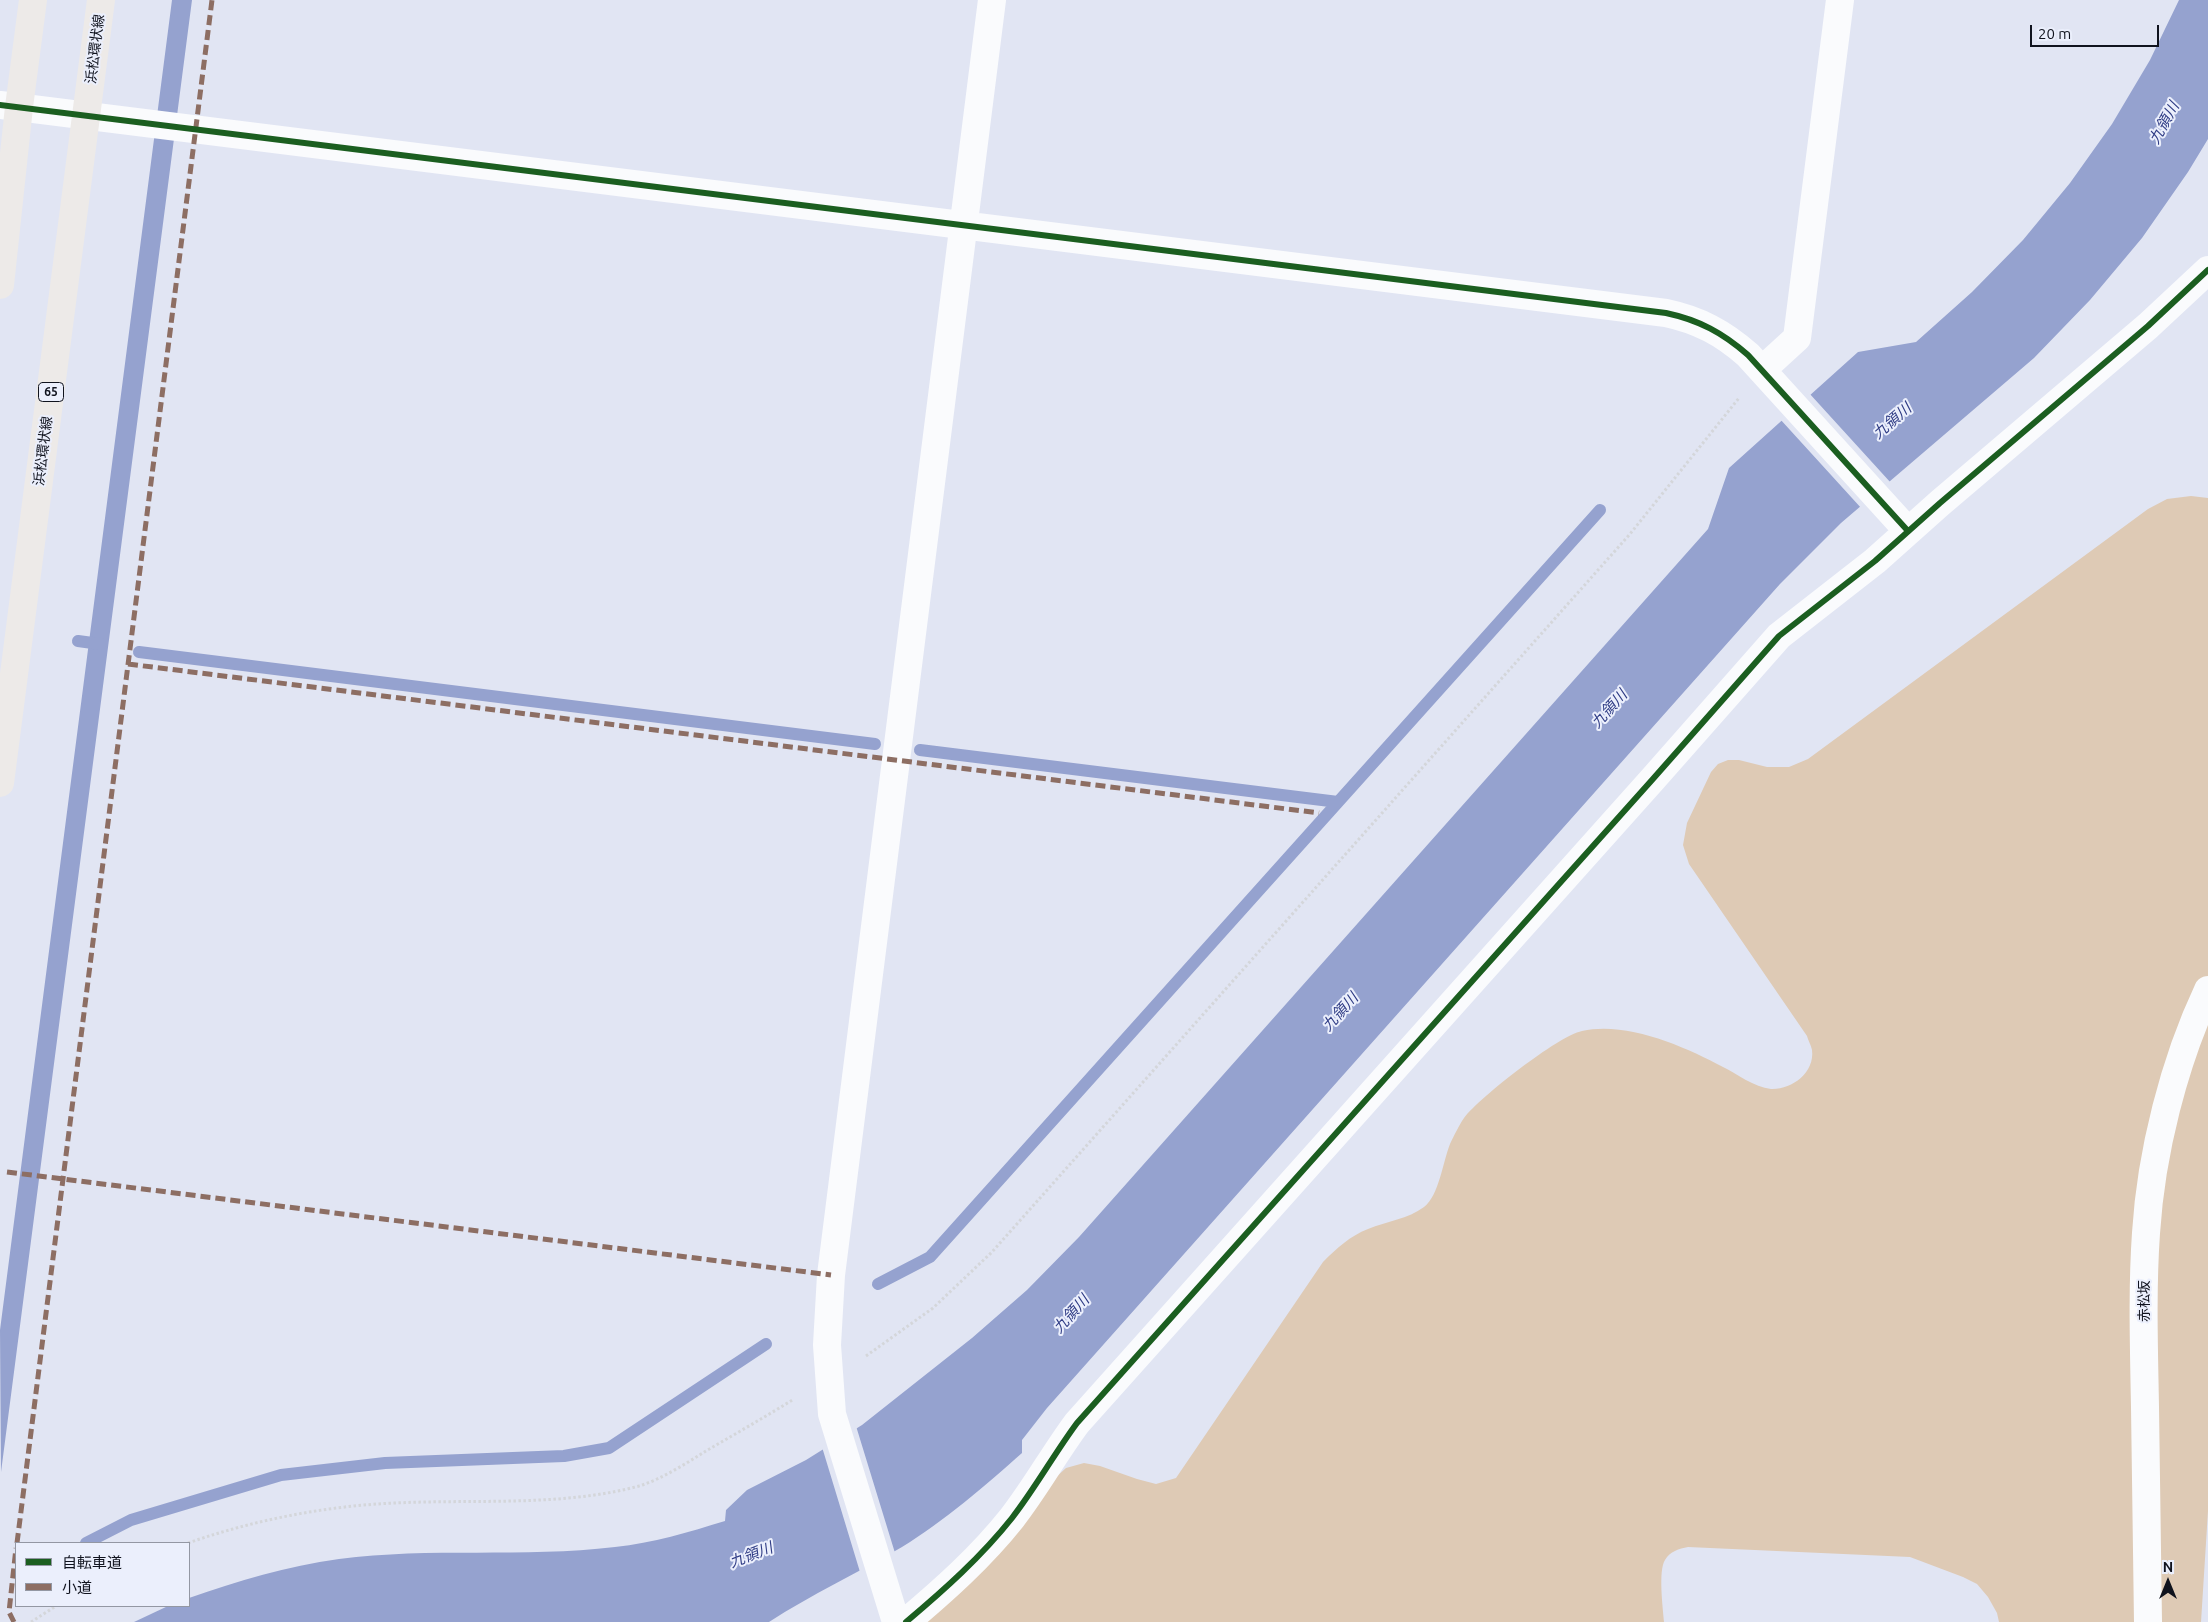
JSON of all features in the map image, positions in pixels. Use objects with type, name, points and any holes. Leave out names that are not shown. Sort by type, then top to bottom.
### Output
[{"type":"main road","points":[[0,285],[10,106],[33,0]]},
{"type":"main road","name":"浜松環状線","points":[[0,783],[101,0]]},
{"type":"street","points":[[896,1622],[832,1414],[827,1345],[831,1275],[992,0]]},
{"type":"street","points":[[1766,375],[1797,338],[1840,0]]},
{"type":"street","points":[[10,106],[1666,313],[1689,318],[1731,340],[1766,375],[1908,531]]},
{"type":"street","points":[[906,1622],[949,1586],[982,1553],[1012,1517],[1077,1423],[1652,780],[1778,636],[1875,561],[2155,320],[2208,270]]},
{"type":"street","name":"赤松坂","points":[[2148,1622],[2143,1290],[2146,1231],[2154,1173],[2166,1115],[2182,1059],[2208,990]]},
{"type":"path","points":[[190,1542],[271,1519],[332,1508],[393,1503],[599,1496],[642,1485],[682,1466],[830,1378],[868,1355],[918,1320],[963,1281],[992,1252],[1630,534],[1766,375]]},
{"type":"path","points":[[31,1622],[54,1607]]},
{"type":"shaded area","points":[[2191,496],[2208,498],[2208,1511],[2201,1622],[1999,1622],[1997,1613],[1988,1597],[1977,1584],[1910,1557],[1688,1547],[1672,1552],[1663,1565],[1664,1622],[926,1622],[992,1561],[1023,1525],[1055,1478],[1066,1468],[1084,1463],[1100,1466],[1156,1484],[1176,1478],[1323,1262],[1355,1235],[1375,1226],[1397,1220],[1424,1207],[1437,1187],[1447,1151],[1464,1118],[1486,1096],[1538,1055],[1571,1035],[1582,1031],[1617,1029],[1654,1037],[1691,1051],[1765,1088],[1779,1089],[1786,1087],[1806,1073],[1812,1058],[1812,1050],[1807,1036],[1689,864],[1683,845],[1687,823],[1711,772],[1718,764],[1728,760],[1739,760],[1767,767],[1789,767],[1808,759],[2148,509],[2167,499]]},
{"type":"water","points":[[172,0],[192,0],[1,1472],[0,1330]]},
{"type":"water","name":"九領川","points":[[2179,0],[2208,0],[2208,139],[2188,172],[2142,238],[2090,300],[2034,358],[1841,523],[1780,584],[1047,1408],[1022,1440],[1022,1453],[964,1503],[902,1547],[769,1622],[134,1622],[166,1607],[190,1607],[190,1598],[226,1586],[282,1570],[320,1562],[373,1555],[580,1550],[629,1545],[684,1533],[725,1521],[726,1510],[747,1490],[806,1460],[862,1425],[972,1338],[1027,1290],[1079,1237],[1708,529],[1729,468],[1858,352],[1916,342],[1972,292],[2023,240],[2070,183],[2112,124],[2150,60]]},
{"type":"pier","points":[[1809,393],[1891,483],[1862,509],[1780,419]]},
{"type":"pier","points":[[856,1426],[895,1553],[860,1572],[822,1447]]},
{"type":"waterway","points":[[878,1284],[930,1257],[1600,510]]},
{"type":"waterway","points":[[78,641],[100,644]]},
{"type":"waterway","points":[[139,652],[875,744]]},
{"type":"waterway","points":[[920,750],[1338,802]]},
{"type":"waterway","points":[[88,1542],[131,1520],[281,1475],[385,1463],[564,1456],[609,1448],[766,1344]]},
{"type":"marked path","points":[[17,1542],[212,0]]},
{"type":"marked path","points":[[128,664],[1319,813]]},
{"type":"marked path","points":[[7,1172],[831,1275]]},
{"type":"marked path","points":[[14,1622],[9,1612],[15,1557]]},
{"type":"cycle path","points":[[0,105],[1666,313],[1689,319],[1710,328],[1748,355],[1908,531]]},
{"type":"cycle path","points":[[906,1622],[962,1573],[988,1546],[1021,1506],[1077,1423],[1779,636],[1875,561],[1940,503],[2148,326],[2208,270]]}]
